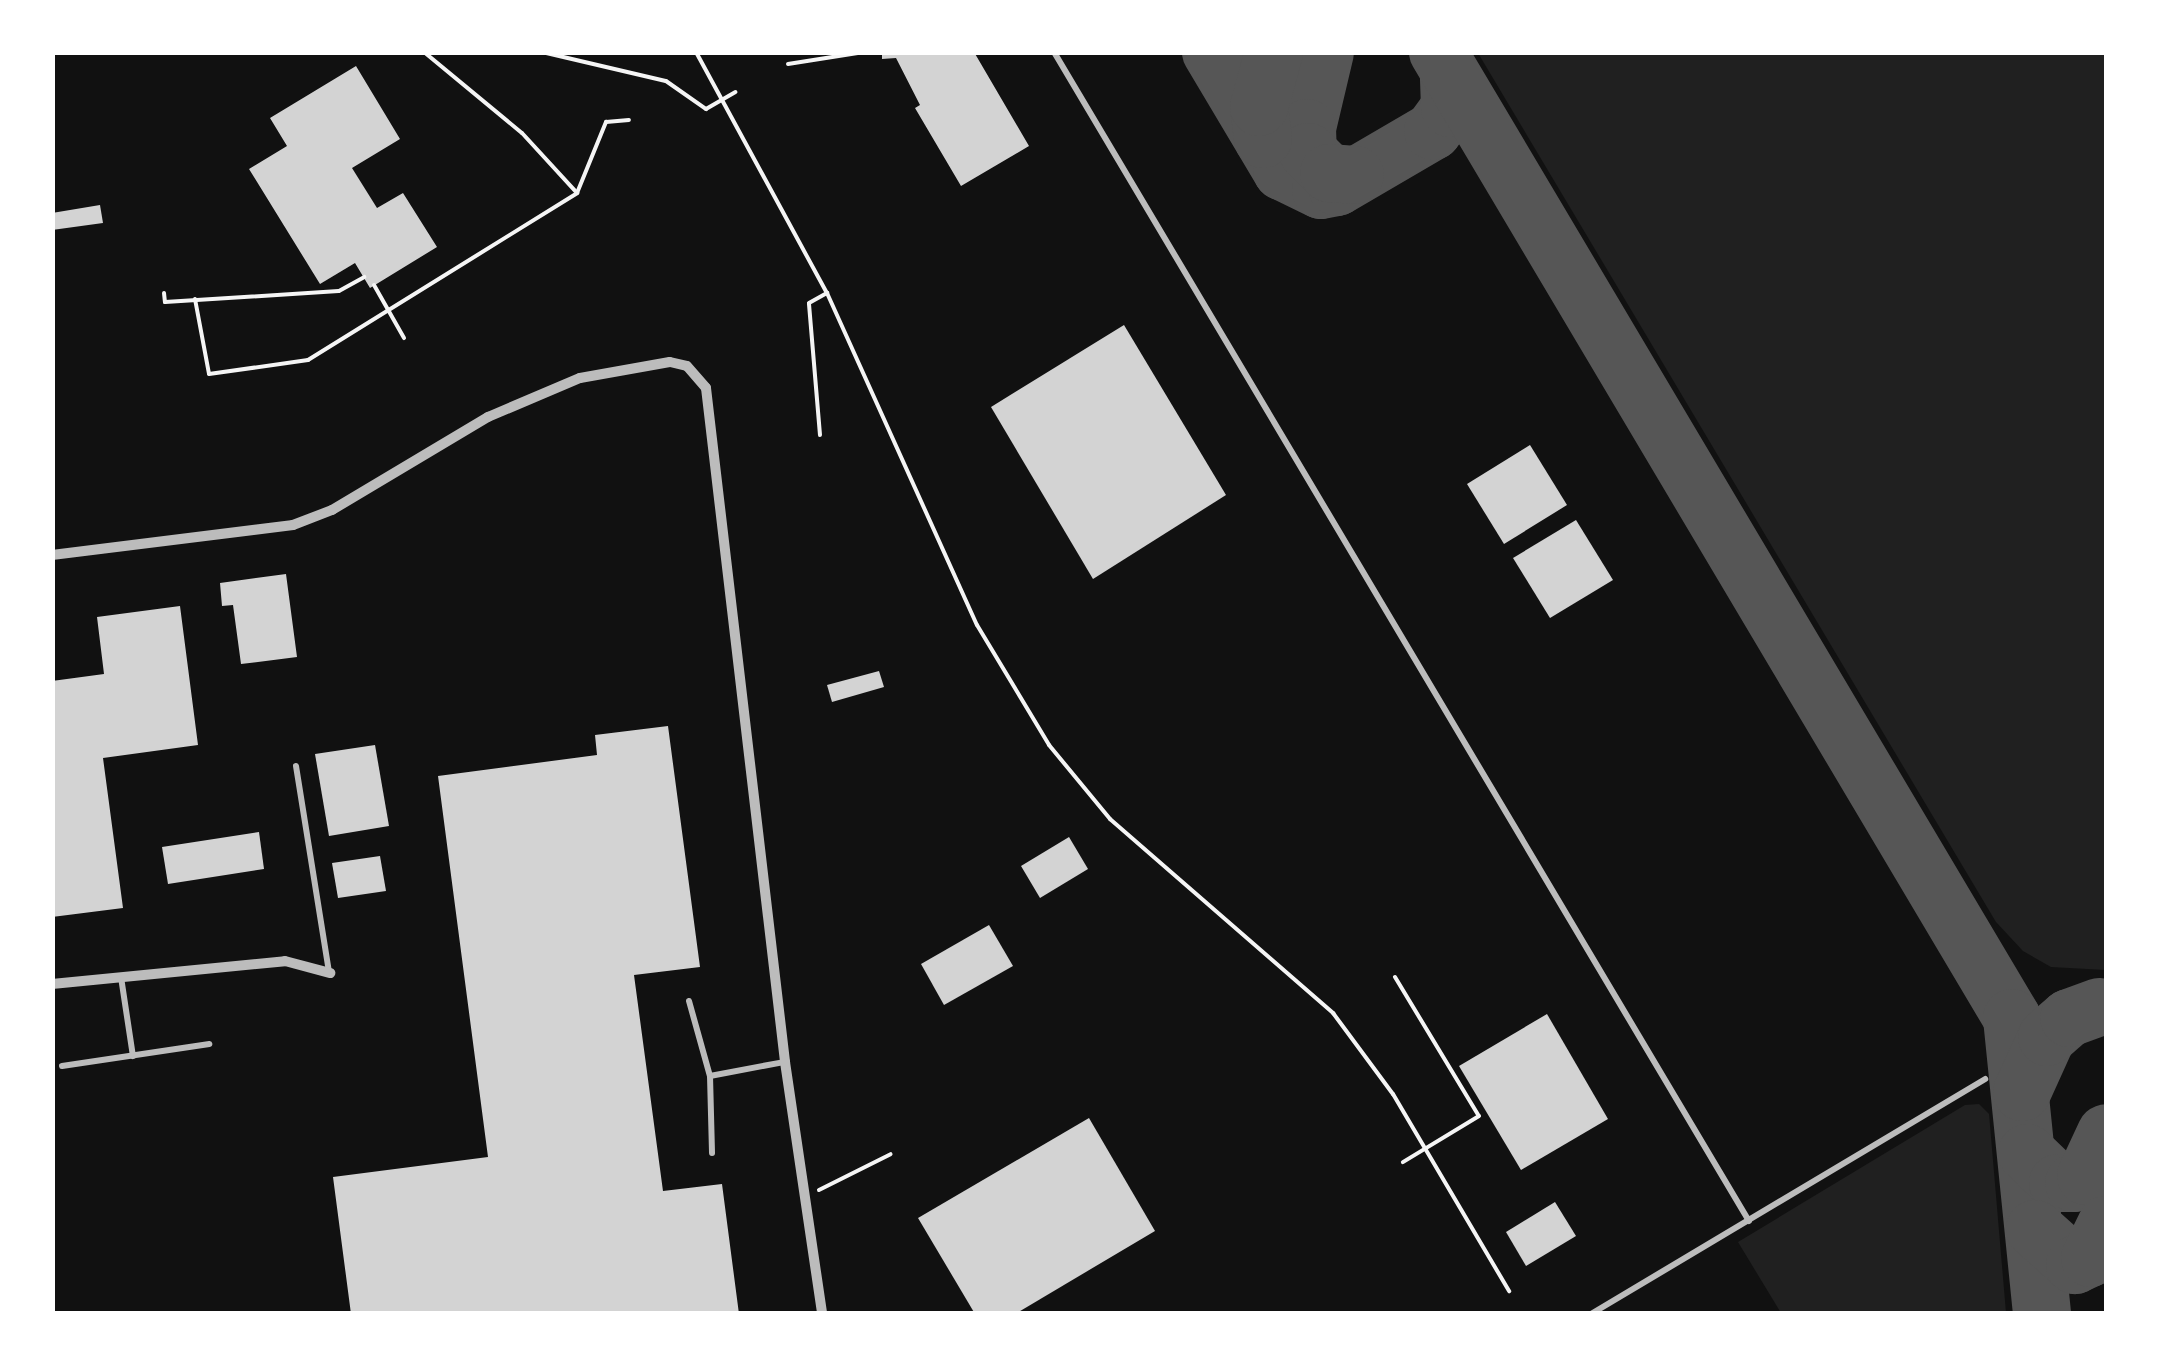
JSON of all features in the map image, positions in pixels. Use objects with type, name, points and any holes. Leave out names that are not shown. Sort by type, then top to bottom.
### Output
[{"type":"street","points":[[52,555],[293,525],[332,510],[488,417],[580,378],[670,362],[686,366],[706,388],[785,1062],[822,1314]]},
{"type":"street","points":[[52,984],[286,961],[330,973]]},
{"type":"lane","points":[[1054,52],[1750,1221]]},
{"type":"lane","points":[[296,766],[330,973]]},
{"type":"lane","points":[[121,978],[132,1056]]},
{"type":"lane","points":[[689,1001],[710,1076],[712,1153]]},
{"type":"lane","points":[[62,1066],[208,1044]]},
{"type":"lane","points":[[710,1076],[785,1062]]},
{"type":"lane","points":[[1591,1314],[1985,1078]]},
{"type":"path","points":[[424,52],[522,133],[577,193]]},
{"type":"path","points":[[542,52],[666,82],[706,109],[735,92]]},
{"type":"path","points":[[696,52],[827,293],[936,543],[1049,745],[1110,819],[1334,1013],[1425,1149],[1509,1291]]},
{"type":"path","points":[[788,64],[864,52]]},
{"type":"path","points":[[195,298],[209,374],[308,360],[577,193],[606,122],[628,120]]},
{"type":"path","points":[[164,293],[165,302],[339,292],[364,277]]},
{"type":"path","points":[[374,285],[404,338]]},
{"type":"path","points":[[820,434],[808,303],[827,293]]},
{"type":"path","points":[[1395,977],[1479,1116],[1403,1162]]},
{"type":"path","points":[[805,1196],[891,1154]]},
{"type":"shaded area","points":[[1478,53],[2106,53],[2106,970],[2051,967],[2023,951],[1996,922]]},
{"type":"shaded area","points":[[1979,1104],[1989,1114],[2006,1313],[1781,1313],[1738,1242],[1965,1105]]},
{"type":"building","points":[[882,52],[974,52],[1029,146],[961,186],[915,108],[920,105],[896,58],[882,59]]},
{"type":"building","points":[[356,66],[400,139],[352,168],[377,208],[403,193],[437,247],[370,288],[355,263],[320,284],[249,169],[287,146],[270,118]]},
{"type":"building","points":[[100,205],[103,223],[52,230],[52,213]]},
{"type":"building","points":[[1124,325],[1226,495],[1093,579],[991,407]]},
{"type":"building","points":[[1530,445],[1567,505],[1504,544],[1467,484]]},
{"type":"building","points":[[1576,520],[1613,580],[1550,618],[1513,558]]},
{"type":"building","points":[[286,574],[297,657],[241,664],[233,605],[222,606],[220,583]]},
{"type":"building","points":[[180,606],[198,745],[103,758],[123,908],[52,917],[52,681],[104,674],[97,617]]},
{"type":"building","points":[[879,671],[884,687],[832,702],[827,685]]},
{"type":"building","points":[[668,726],[700,967],[634,975],[663,1191],[722,1184],[739,1314],[351,1314],[333,1177],[488,1157],[438,776],[597,755],[595,735]]},
{"type":"building","points":[[375,745],[389,826],[329,836],[315,754]]},
{"type":"building","points":[[259,832],[264,869],[168,884],[162,847]]},
{"type":"building","points":[[1069,837],[1088,869],[1040,898],[1021,866]]},
{"type":"building","points":[[380,856],[386,891],[338,898],[332,863]]},
{"type":"building","points":[[989,925],[1013,966],[944,1005],[921,964]]},
{"type":"building","points":[[1547,1014],[1608,1119],[1521,1170],[1459,1066]]},
{"type":"building","points":[[1089,1118],[1155,1231],[1015,1314],[975,1314],[918,1218]]},
{"type":"building","points":[[1555,1202],[1576,1236],[1526,1266],[1506,1232]]},
{"type":"taxiway","points":[[1211,52],[1282,171],[1321,190],[1337,187],[1433,131],[1450,108],[1449,72]]},
{"type":"taxiway","points":[[1263,139],[1259,107],[1274,52]]},
{"type":"taxiway","points":[[1325,52],[1307,128],[1308,152],[1329,173],[1355,175]]},
{"type":"taxiway","points":[[1438,52],[2012,1018],[2042,1314]]},
{"type":"taxiway","points":[[2022,1092],[2047,1037],[2069,1018],[2099,1007]]},
{"type":"taxiway","points":[[2027,1153],[2058,1183],[2074,1183],[2086,1176],[2106,1133]]},
{"type":"taxiway","points":[[2035,1229],[2075,1265],[2090,1258],[2106,1225]]}]
